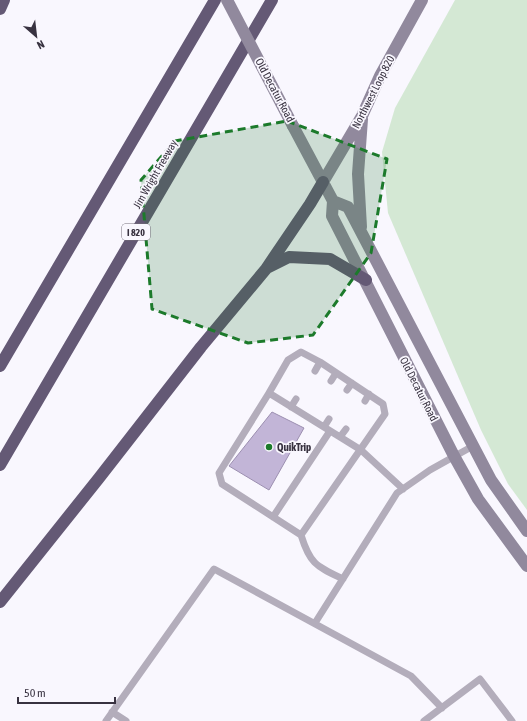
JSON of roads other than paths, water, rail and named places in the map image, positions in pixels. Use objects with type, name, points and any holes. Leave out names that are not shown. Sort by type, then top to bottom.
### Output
[{"type":"highway","points":[[0,9],[4,0]]},
{"type":"highway","points":[[0,366],[215,0]]},
{"type":"highway","name":"Jim Wright Freeway","points":[[0,465],[272,0]]},
{"type":"highway","points":[[0,602],[201,347],[266,269],[323,182]]},
{"type":"highway","points":[[266,269],[289,258],[330,259],[366,280]]},
{"type":"street","name":"Old Decatur Road","points":[[227,0],[333,201],[332,216],[366,280],[454,456],[478,499],[527,566]]},
{"type":"street","name":"Northwest Loop 820","points":[[323,182],[362,116],[380,76],[422,0]]},
{"type":"street","points":[[362,116],[358,174],[362,232]]},
{"type":"street","name":"Old Decatur Road","points":[[333,201],[348,207],[491,480],[527,531]]},
{"type":"lane","points":[[301,535],[385,414],[383,404],[320,362],[301,352],[288,360],[219,473],[222,484],[301,535],[306,553],[318,567],[342,579]]},
{"type":"lane","points":[[315,370],[320,362]]},
{"type":"lane","points":[[331,381],[336,373]]},
{"type":"lane","points":[[347,390],[352,383]]},
{"type":"lane","points":[[269,393],[361,450],[403,489]]},
{"type":"lane","points":[[364,401],[369,394]]},
{"type":"lane","points":[[291,407],[296,399]]},
{"type":"lane","points":[[308,417],[312,410]]},
{"type":"lane","points":[[324,427],[329,419]]},
{"type":"lane","points":[[340,437],[346,429]]},
{"type":"lane","points":[[273,517],[330,431]]},
{"type":"lane","points":[[315,623],[397,493],[454,456],[473,446]]},
{"type":"lane","points":[[106,721],[214,569],[411,676],[442,708]]},
{"type":"lane","points":[[424,721],[480,679],[512,721]]},
{"type":"lane","points":[[112,712],[126,721]]},
{"type":"place","name":"QuikTrip","points":[[269,447]]}]
